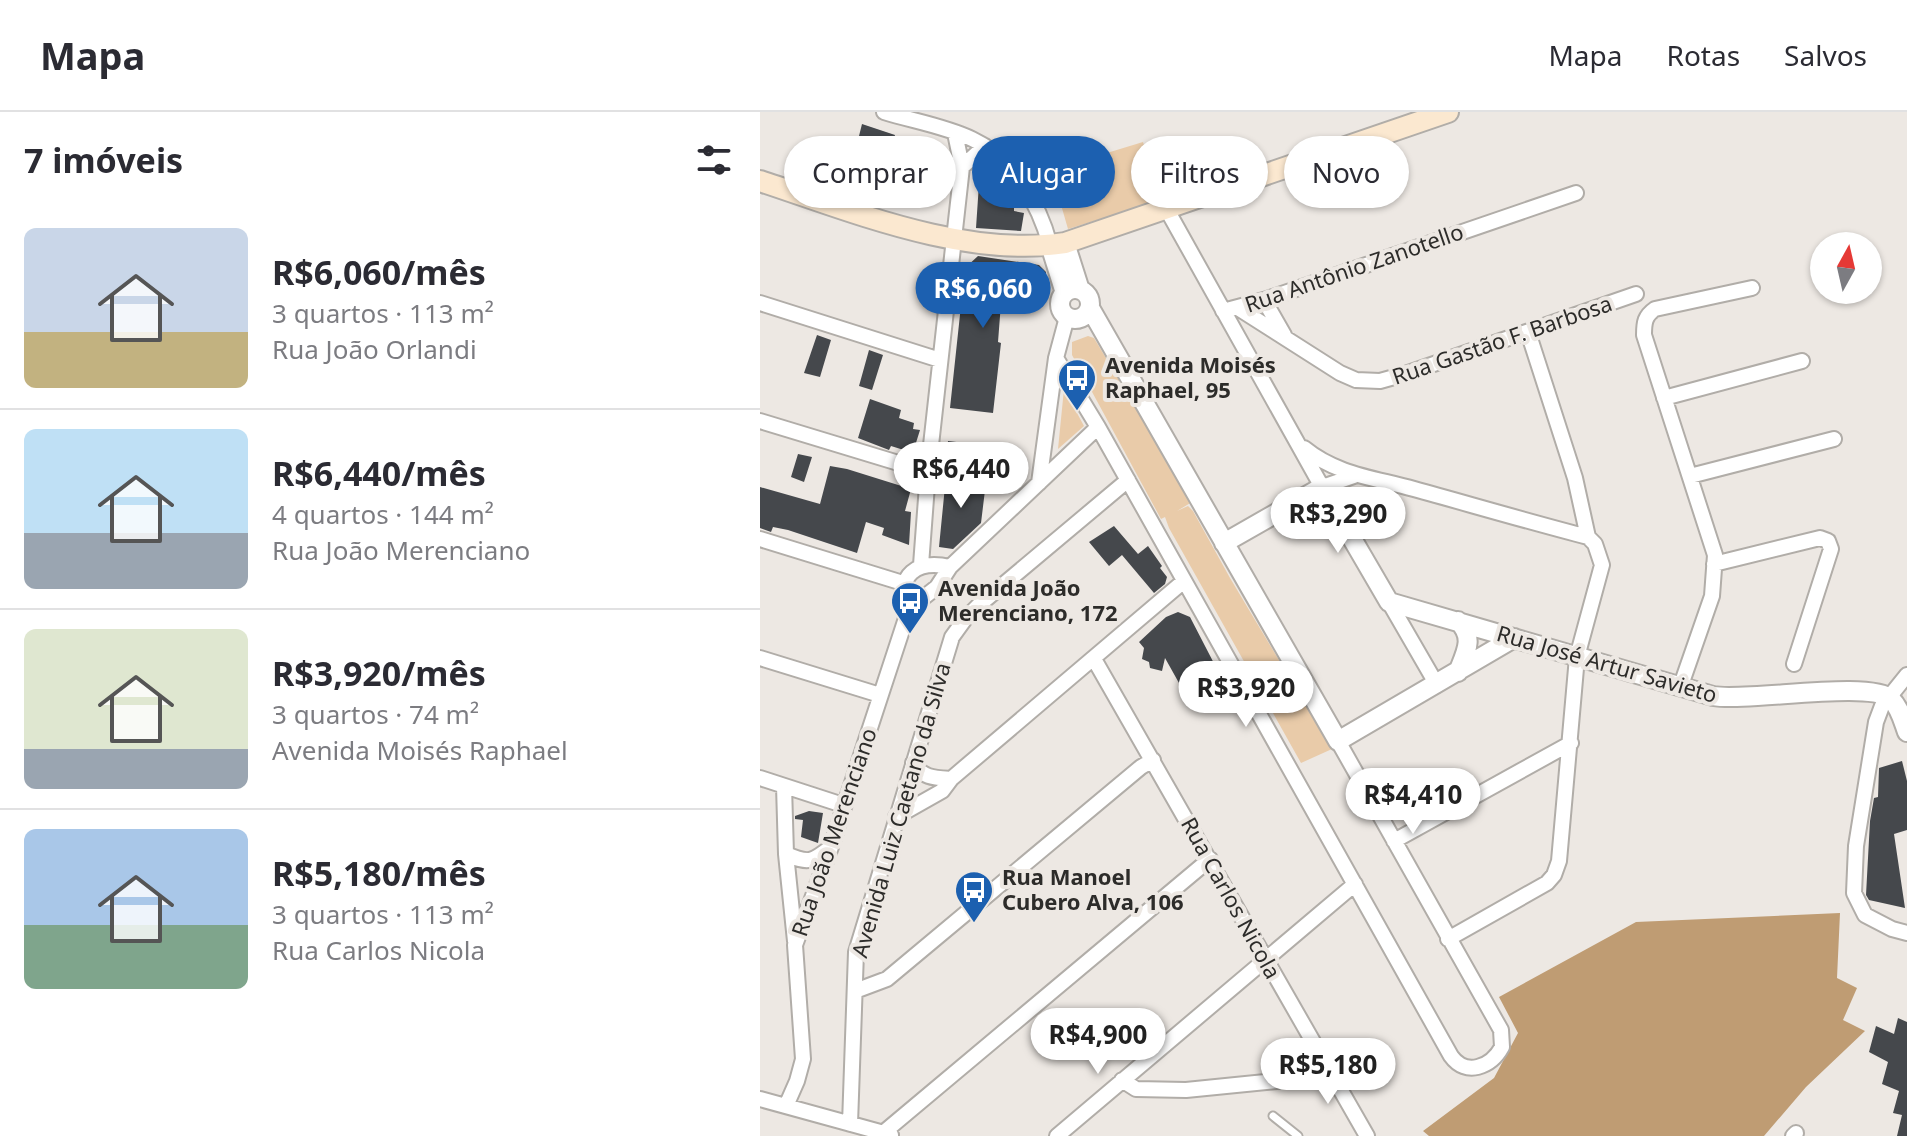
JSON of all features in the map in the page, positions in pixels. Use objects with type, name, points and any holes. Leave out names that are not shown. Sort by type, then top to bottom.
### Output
[{"type":"main road","points":[[1268,173],[1448,112]]},
{"type":"main road","points":[[760,181],[955,239],[1015,246],[1054,239],[1166,208]]},
{"type":"street","points":[[884,112],[972,140]]},
{"type":"street","points":[[921,565],[928,472],[962,167],[955,133]]},
{"type":"street","points":[[962,167],[972,158]]},
{"type":"street","name":"Rua Antônio Zanotello","points":[[1231,309],[1576,193]]},
{"type":"street","points":[[1036,208],[1054,239],[1072,291]]},
{"type":"street","points":[[1166,208],[1231,309],[1296,442],[1437,685]]},
{"type":"street","points":[[1680,688],[1712,596],[1714,564],[1710,536],[1644,335],[1647,315],[1655,309],[1752,288]]},
{"type":"street","points":[[1056,358],[1128,480],[1451,1056],[1461,1067],[1472,1068],[1490,1061],[1499,1053],[1503,1037],[1090,308],[1088,297],[1072,291]]},
{"type":"street","points":[[1039,483],[1056,358],[1067,317],[1060,303],[1072,291]]},
{"type":"street","name":"Rua Gastão F. Barbosa","points":[[1231,309],[1284,336],[1340,373],[1367,383],[1405,374],[1636,294]]},
{"type":"street","points":[[1264,300],[1284,336]]},
{"type":"street","points":[[760,303],[940,360]]},
{"type":"street","points":[[1067,317],[1081,318],[1090,308]]},
{"type":"street","points":[[1528,332],[1579,493],[1588,537]]},
{"type":"street","points":[[1664,398],[1802,361]]},
{"type":"street","points":[[760,421],[928,472]]},
{"type":"street","points":[[909,609],[937,587],[950,567],[1098,427]]},
{"type":"street","points":[[1690,476],[1834,439]]},
{"type":"street","points":[[1296,442],[1326,464],[1354,476],[1394,483],[1588,537],[1595,544],[1602,565],[1577,657],[1559,861],[1554,875],[1547,883],[1448,939]]},
{"type":"street","points":[[1224,543],[1322,487],[1354,476]]},
{"type":"street","name":"Avenida Luiz Caetano da Silva","points":[[850,1124],[859,935],[952,637],[965,619],[1128,480]]},
{"type":"street","points":[[1714,564],[1820,538],[1828,541],[1831,549],[1794,664]]},
{"type":"street","points":[[760,539],[906,584],[908,577],[921,565],[950,567]]},
{"type":"street","points":[[896,817],[942,791],[951,779],[1184,581]]},
{"type":"street","name":"Rua João Merenciano","points":[[786,1106],[803,1059],[795,945],[831,847],[909,609],[904,595],[906,584]]},
{"type":"street","name":"Rua José Artur Savieto","points":[[1389,602],[1680,688],[1736,699],[1853,691],[1883,695]]},
{"type":"street","points":[[1458,621],[1469,639],[1458,672]]},
{"type":"street","points":[[1338,741],[1514,638]]},
{"type":"street","points":[[760,658],[880,695]]},
{"type":"street","name":"Rua Carlos Nicola","points":[[1094,659],[1364,1134]]},
{"type":"street","points":[[1907,675],[1883,695],[1873,735],[1856,846],[1854,893],[1865,915],[1907,933]]},
{"type":"street","points":[[1883,695],[1899,710],[1907,732]]},
{"type":"street","points":[[1394,841],[1571,743]]},
{"type":"street","points":[[855,991],[887,979],[1153,760]]},
{"type":"street","points":[[913,763],[918,772],[926,776],[951,779]]},
{"type":"street","points":[[760,778],[843,805]]},
{"type":"street","points":[[784,786],[786,854],[795,945]]},
{"type":"street","points":[[786,854],[807,861],[814,860],[831,847]]},
{"type":"street","points":[[760,1099],[888,1135],[1210,859]]},
{"type":"street","points":[[1057,1136],[1355,884]]},
{"type":"street","points":[[1122,1080],[1136,1089],[1186,1090],[1330,1073]]},
{"type":"lane","points":[[1273,1116],[1298,1136]]},
{"type":"shaded area","points":[[1131,146],[1131,208],[1136,208],[1068,229],[1062,208],[1115,208],[1115,151]]},
{"type":"shaded area","points":[[1088,336],[1094,338],[1192,502],[1177,511],[1188,506],[1193,511],[1332,749],[1301,763],[1165,517],[1161,519],[1072,355],[1072,342]]},
{"type":"shaded area","points":[[1064,389],[1084,426],[1058,449]]},
{"type":"shaded area","points":[[1840,913],[1837,978],[1857,988],[1843,1020],[1865,1031],[1806,1087],[1764,1136],[1429,1136],[1423,1131],[1494,1078],[1518,1033],[1499,997],[1636,922]]},
{"type":"building","points":[[862,124],[895,135],[895,136],[859,136]]},
{"type":"building","points":[[977,208],[1014,208],[1014,211],[1024,213],[1021,231],[976,228]]},
{"type":"building","points":[[978,256],[1039,265],[1046,272],[1045,282],[1009,277],[1008,285],[1005,285],[993,413],[950,408],[965,268]]},
{"type":"building","points":[[817,335],[831,340],[820,377],[804,373]]},
{"type":"building","points":[[869,350],[883,355],[872,390],[859,386]]},
{"type":"building","points":[[870,399],[901,410],[899,418],[914,423],[913,429],[920,430],[915,446],[907,451],[891,446],[889,450],[858,438]]},
{"type":"building","points":[[948,441],[990,446],[987,465],[946,459]]},
{"type":"building","points":[[798,454],[812,457],[804,482],[791,477]]},
{"type":"building","points":[[830,466],[911,489],[905,511],[911,512],[909,545],[882,535],[884,528],[866,522],[857,553],[788,530],[773,527],[771,532],[760,528],[760,487],[820,504]]},
{"type":"building","points":[[946,476],[986,482],[981,523],[953,549],[939,547]]},
{"type":"building","points":[[1114,526],[1138,554],[1148,546],[1162,566],[1160,568],[1167,577],[1165,584],[1154,593],[1122,555],[1109,566],[1089,542]]},
{"type":"building","points":[[1178,612],[1190,617],[1220,675],[1207,683],[1179,683],[1165,658],[1162,671],[1150,668],[1149,662],[1142,659],[1144,648],[1139,642],[1166,617]]},
{"type":"building","points":[[1902,761],[1907,781],[1907,830],[1894,834],[1905,908],[1869,900],[1866,895],[1870,821],[1874,798],[1878,797],[1879,768]]},
{"type":"building","points":[[809,811],[823,813],[818,843],[801,837],[803,820],[795,819],[795,816]]},
{"type":"building","points":[[1898,1018],[1907,1022],[1907,1136],[1897,1136],[1902,1115],[1893,1113],[1899,1091],[1882,1084],[1888,1062],[1869,1052],[1876,1026],[1894,1034]]},
{"type":"place","name":"Avenida Moisés Raphael, 95","points":[[1077,412]]},
{"type":"place","name":"Avenida João Merenciano, 172","points":[[910,635]]},
{"type":"place","name":"Rua Manoel Cubero Alva, 106","points":[[974,924]]}]
